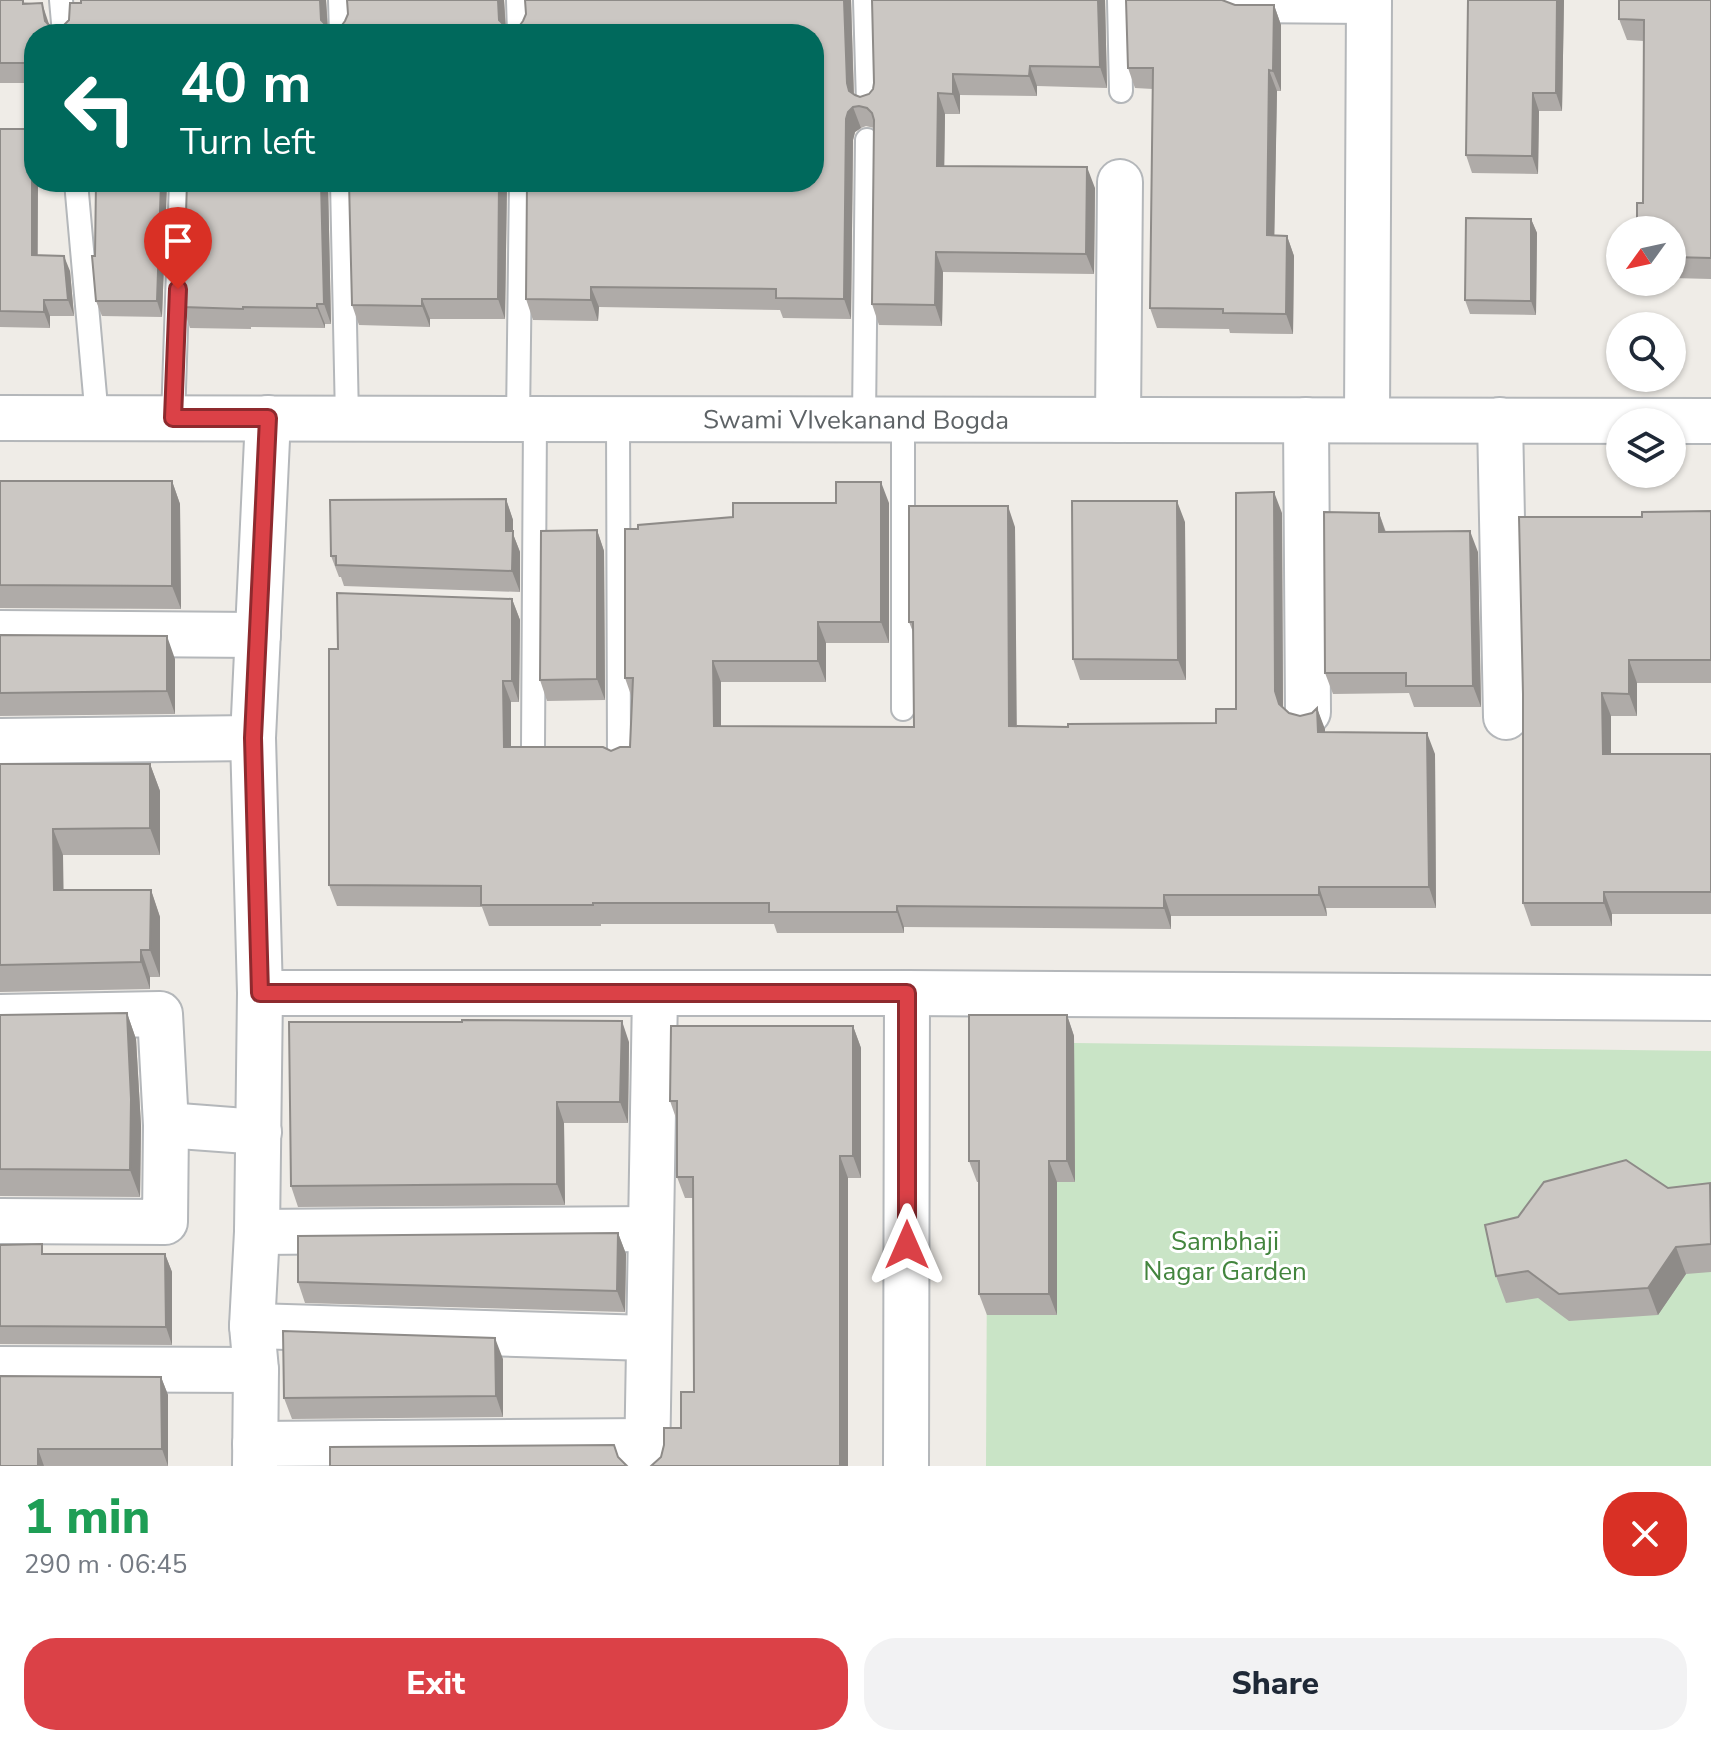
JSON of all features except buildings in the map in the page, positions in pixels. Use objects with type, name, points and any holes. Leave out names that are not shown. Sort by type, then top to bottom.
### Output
[{"type":"street","points":[[1243,0],[1369,1],[1367,420]]},
{"type":"street","points":[[1118,420],[1120,182]]},
{"type":"street","name":"Swami VIvekanand Bogda","points":[[0,418],[1711,421]]},
{"type":"street","points":[[268,418],[253,738],[260,993],[257,1232],[252,1326],[256,1370],[255,1455],[647,1454],[655,993]]},
{"type":"street","points":[[1306,420],[1308,712]]},
{"type":"street","points":[[1500,420],[1506,717]]},
{"type":"street","points":[[0,633],[258,635]]},
{"type":"street","points":[[0,741],[253,738]]},
{"type":"street","points":[[260,993],[1711,998]]},
{"type":"street","points":[[906,1466],[907,993]]},
{"type":"street","points":[[0,1017],[160,1014],[166,1125],[165,1222],[0,1221]]},
{"type":"street","points":[[166,1125],[259,1132]]},
{"type":"street","points":[[257,1232],[651,1229]]},
{"type":"street","points":[[252,1326],[648,1338]]},
{"type":"street","points":[[0,1369],[256,1370]]},
{"type":"lane","points":[[61,0],[63,24]]},
{"type":"lane","points":[[340,0],[341,24]]},
{"type":"lane","points":[[518,0],[519,24]]},
{"type":"lane","points":[[865,0],[868,103]]},
{"type":"lane","points":[[1119,0],[1121,91]]},
{"type":"lane","points":[[867,140],[903,709]]},
{"type":"lane","points":[[77,192],[97,418]]},
{"type":"lane","points":[[173,418],[181,192]]},
{"type":"lane","points":[[342,192],[347,418]]},
{"type":"lane","points":[[521,192],[526,606],[533,746]]},
{"type":"lane","points":[[618,419],[619,758]]},
{"type":"green space","name":"Sambhaji Nagar Garden","points":[[988,1042],[1711,1051],[1711,1466],[986,1466]]},
{"type":"route","points":[[178,289],[173,418],[268,418],[253,738],[260,993],[907,993],[907,1245]]}]
